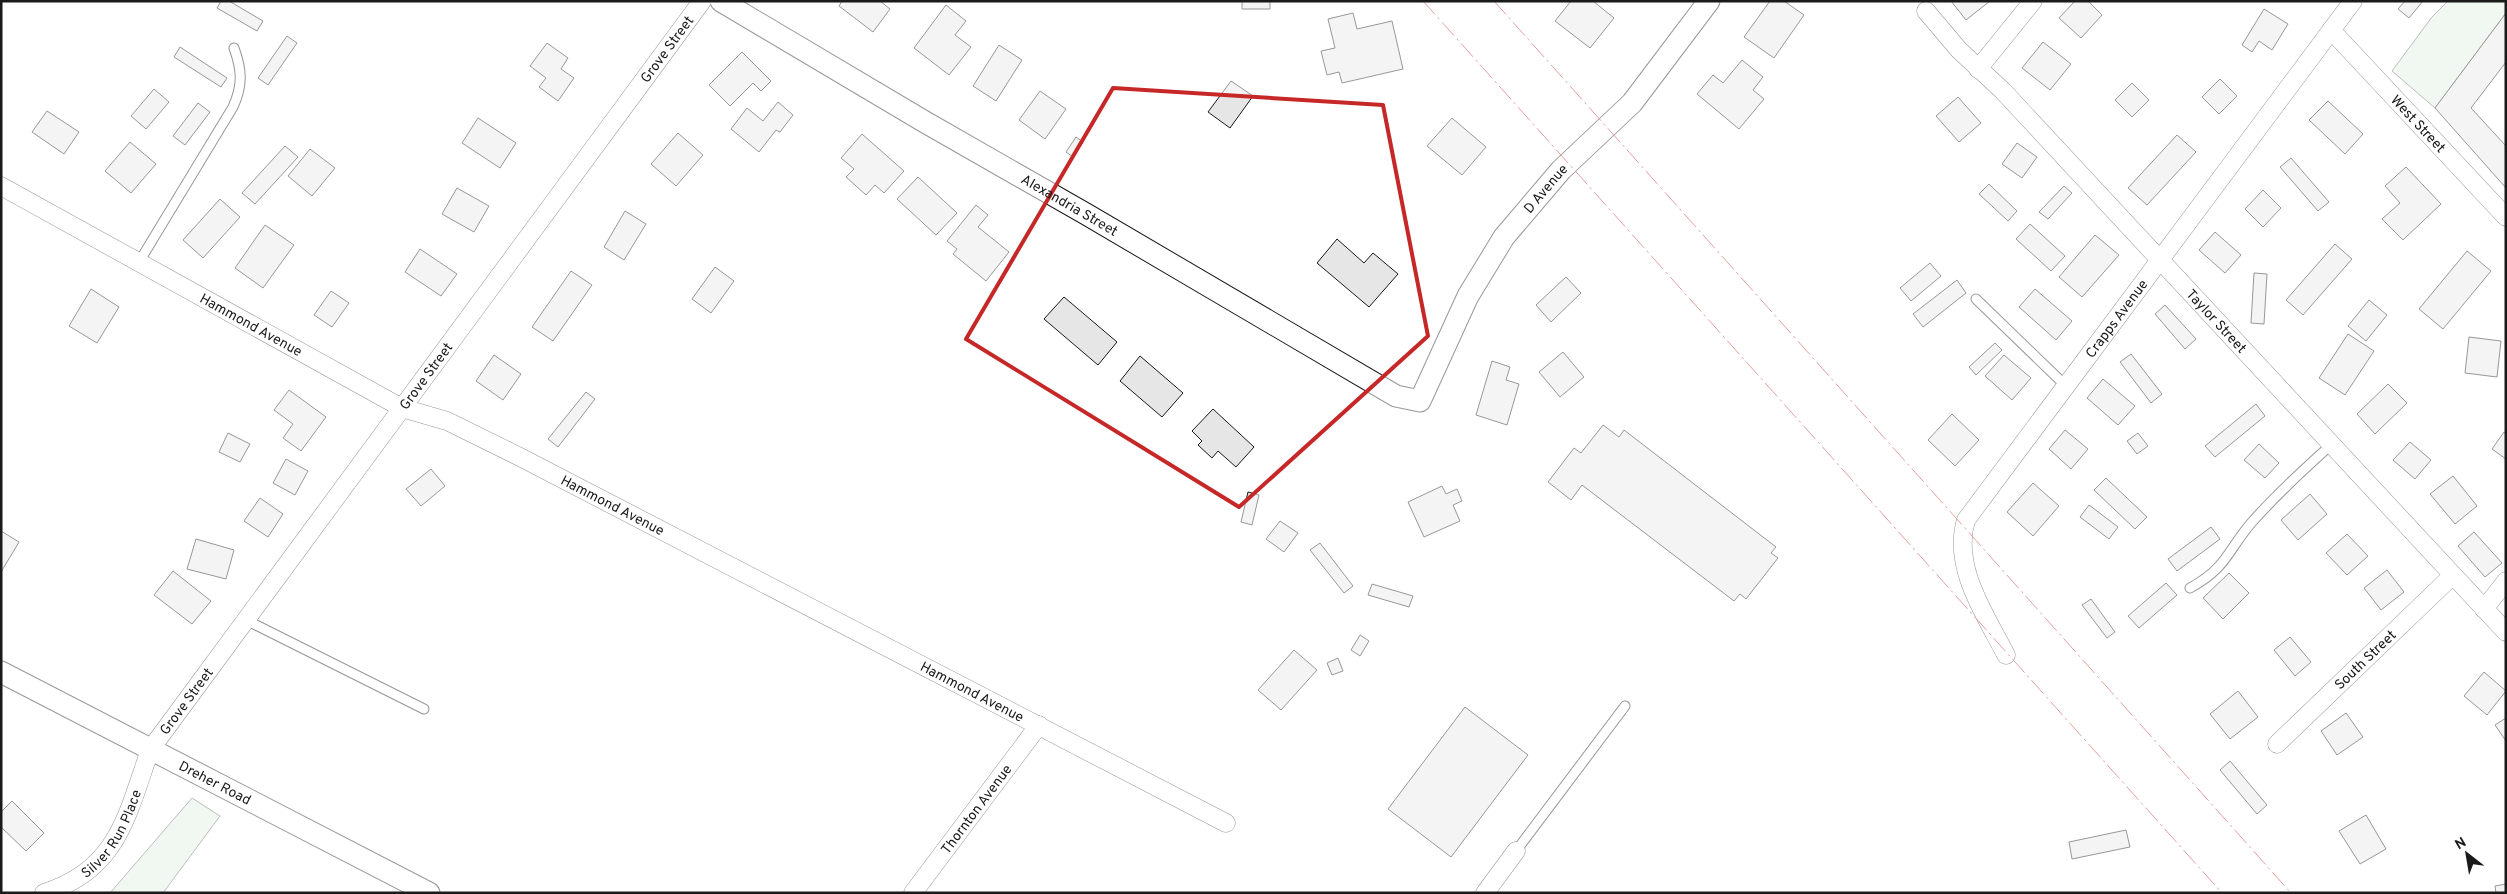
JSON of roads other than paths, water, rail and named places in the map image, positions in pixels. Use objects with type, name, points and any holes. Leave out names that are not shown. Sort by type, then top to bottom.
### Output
[{"type":"street","name":"Grove Street","points":[[150,750],[702,1]]},
{"type":"street","name":"Alexandria Street","points":[[721,1],[924,122],[1086,214],[1396,396],[1420,401]]},
{"type":"street","name":"D Avenue","points":[[1420,401],[1468,296],[1504,236],[1561,170],[1632,104],[1709,1]]},
{"type":"street","points":[[1978,69],[2033,1]]},
{"type":"street","name":"Crapps Avenue","points":[[2006,655],[1972,586],[1962,553],[1962,536],[1966,520],[2116,321],[2159,258],[2353,1]]},
{"type":"street","name":"Taylor Street","points":[[1926,11],[1978,69],[2003,91],[2159,258],[2506,632]]},
{"type":"street","name":"West Street","points":[[2331,30],[2506,217]]},
{"type":"street","name":"Hammond Avenue","points":[[1,186],[402,408],[447,421],[512,453],[1226,823]]},
{"type":"street","name":"South Street","points":[[2277,744],[2453,575]]},
{"type":"street","points":[[2484,609],[2506,581]]},
{"type":"street","name":"Dreher Road","points":[[1,672],[429,893]]},
{"type":"street","name":"Thornton Avenue","points":[[913,893],[1039,725]]},
{"type":"street","name":"Silver Run Place","points":[[44,893],[60,888],[89,872],[109,850],[129,809],[150,750]]},
{"type":"street","points":[[1485,893],[1516,851]]},
{"type":"lane","points":[[139,262],[233,107],[241,88],[240,63],[234,48]]},
{"type":"lane","points":[[1976,299],[2066,386]]},
{"type":"lane","points":[[2190,588],[2218,570],[2252,523],[2294,478],[2332,444]]},
{"type":"lane","points":[[246,620],[424,709]]},
{"type":"lane","points":[[1516,851],[1624,706]]}]
